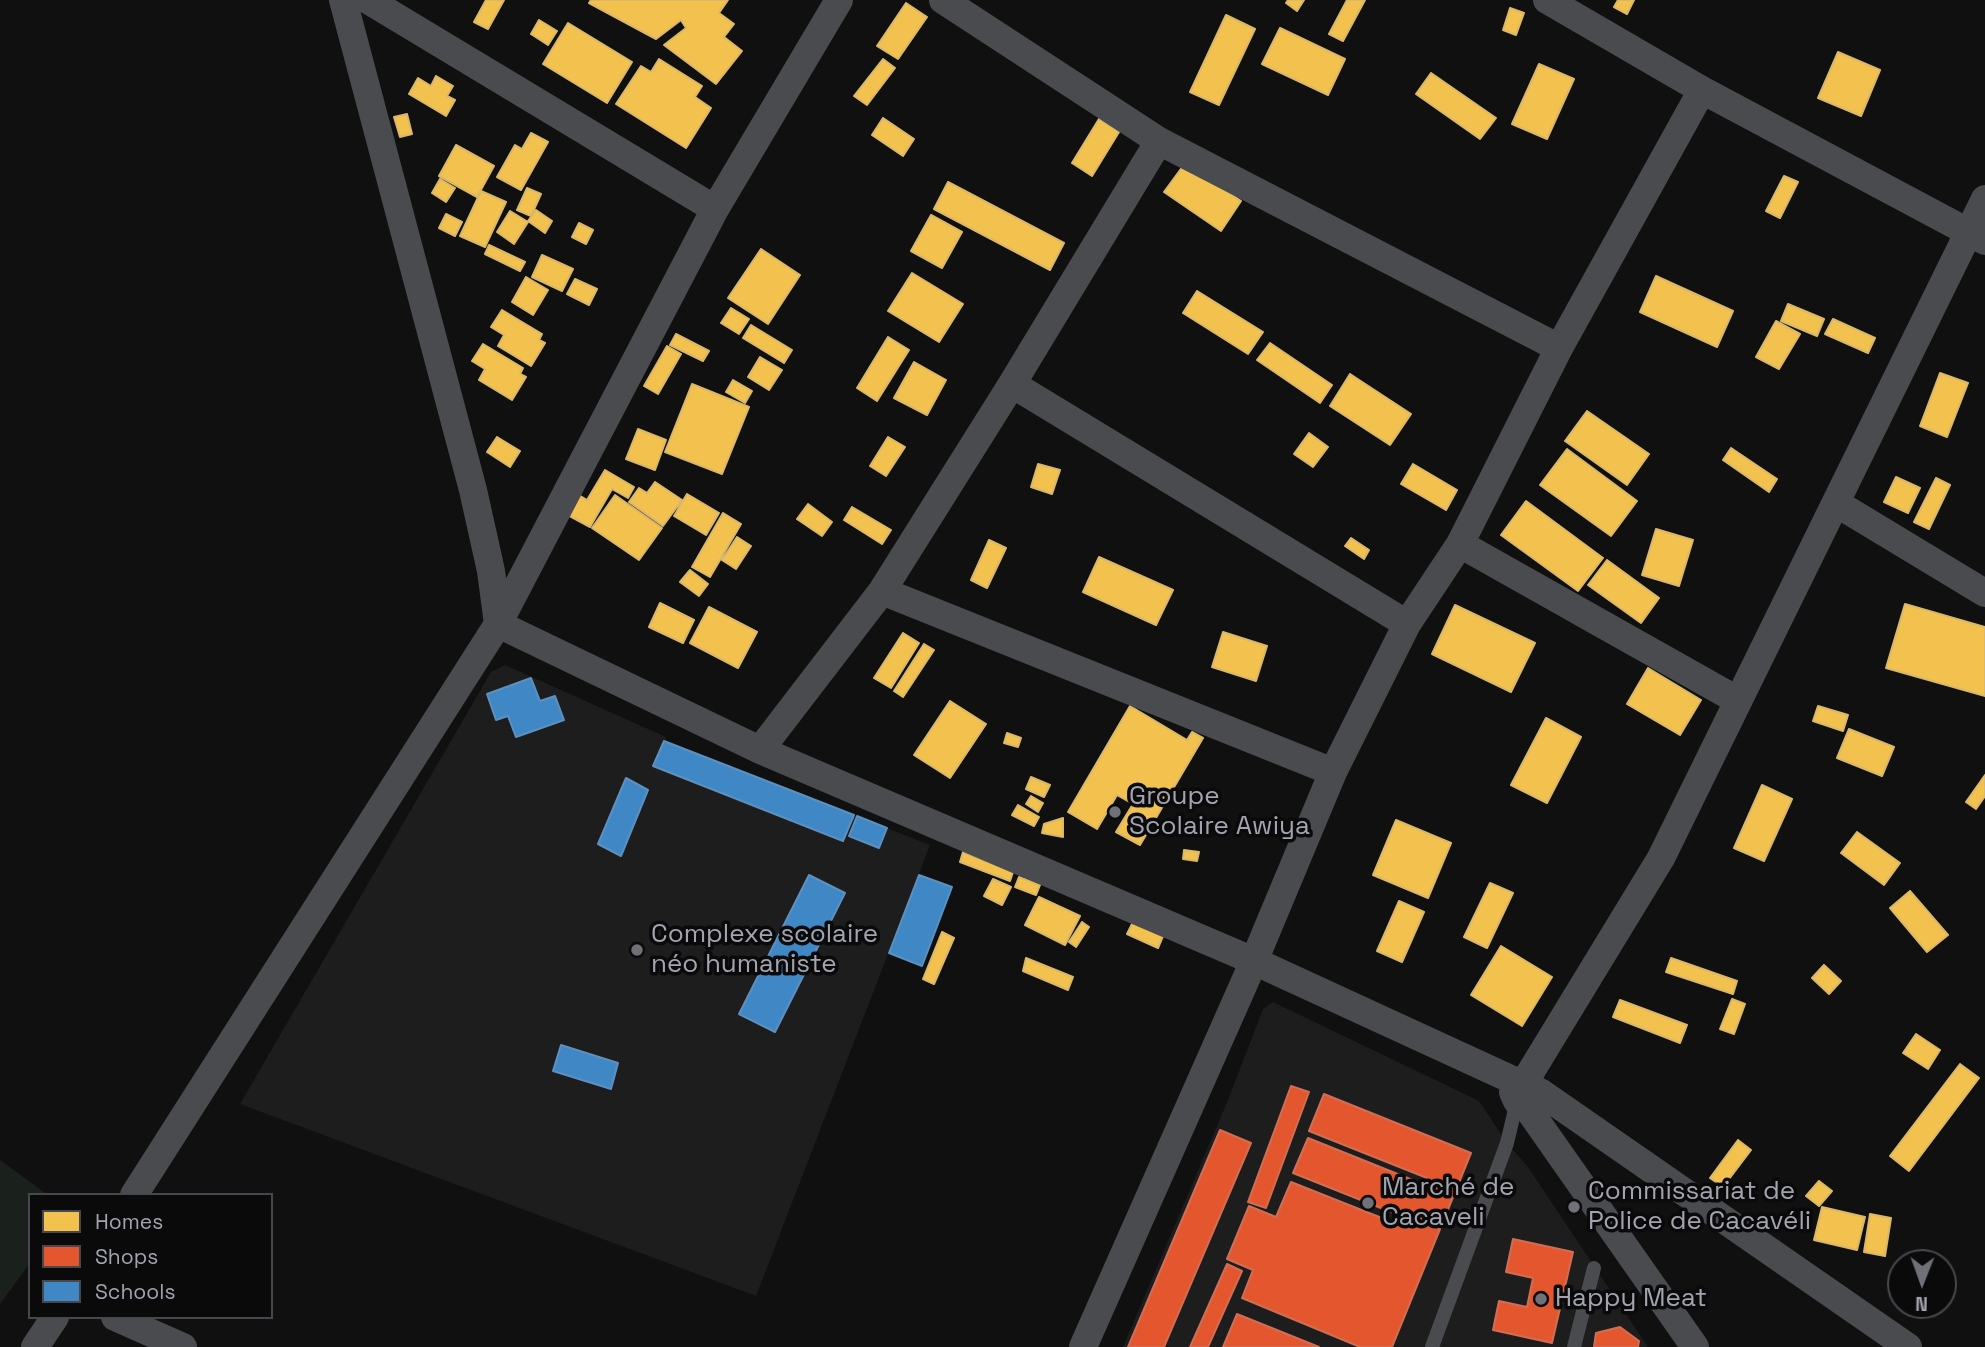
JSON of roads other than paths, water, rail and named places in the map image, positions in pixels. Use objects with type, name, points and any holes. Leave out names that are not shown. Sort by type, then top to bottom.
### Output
[{"type":"street","points":[[343,0],[473,490],[491,571],[498,624]]},
{"type":"street","points":[[368,0],[715,209]]},
{"type":"street","points":[[135,1193],[498,624],[715,209],[839,0]]},
{"type":"street","points":[[943,0],[1159,141],[1559,348]]},
{"type":"street","points":[[1547,0],[1702,90],[1976,236]]},
{"type":"street","points":[[1083,1347],[1254,961],[1332,772],[1407,624],[1460,544],[1559,348],[1702,90]]},
{"type":"street","points":[[760,750],[882,591],[1012,384],[1159,141]]},
{"type":"street","points":[[1525,1092],[1661,858],[1836,503],[1976,236],[1985,199]]},
{"type":"street","points":[[1012,384],[1407,624]]},
{"type":"street","points":[[1836,503],[1985,593]]},
{"type":"street","points":[[1460,544],[1737,700]]},
{"type":"street","points":[[882,591],[1332,772]]},
{"type":"street","points":[[498,624],[760,750],[1254,961],[1525,1092],[1908,1347]]},
{"type":"street","points":[[1525,1092],[1695,1347]]},
{"type":"street","points":[[35,1347],[54,1319]]},
{"type":"street","points":[[120,1319],[183,1347]]},
{"type":"lane","points":[[1432,1347],[1525,1092]]},
{"type":"lane","points":[[1574,1347],[1594,1268]]},
{"type":"place","name":"Groupe Scolaire Awiya","points":[[1115,812]]},
{"type":"place","name":"Complexe scolaire néo humaniste","points":[[637,950]]},
{"type":"place","name":"Marché de Cacaveli","points":[[1368,1203]]},
{"type":"place","name":"Commissariat de Police de Cacavéli","points":[[1574,1207]]},
{"type":"place","name":"Happy Meat","points":[[1541,1299]]}]
